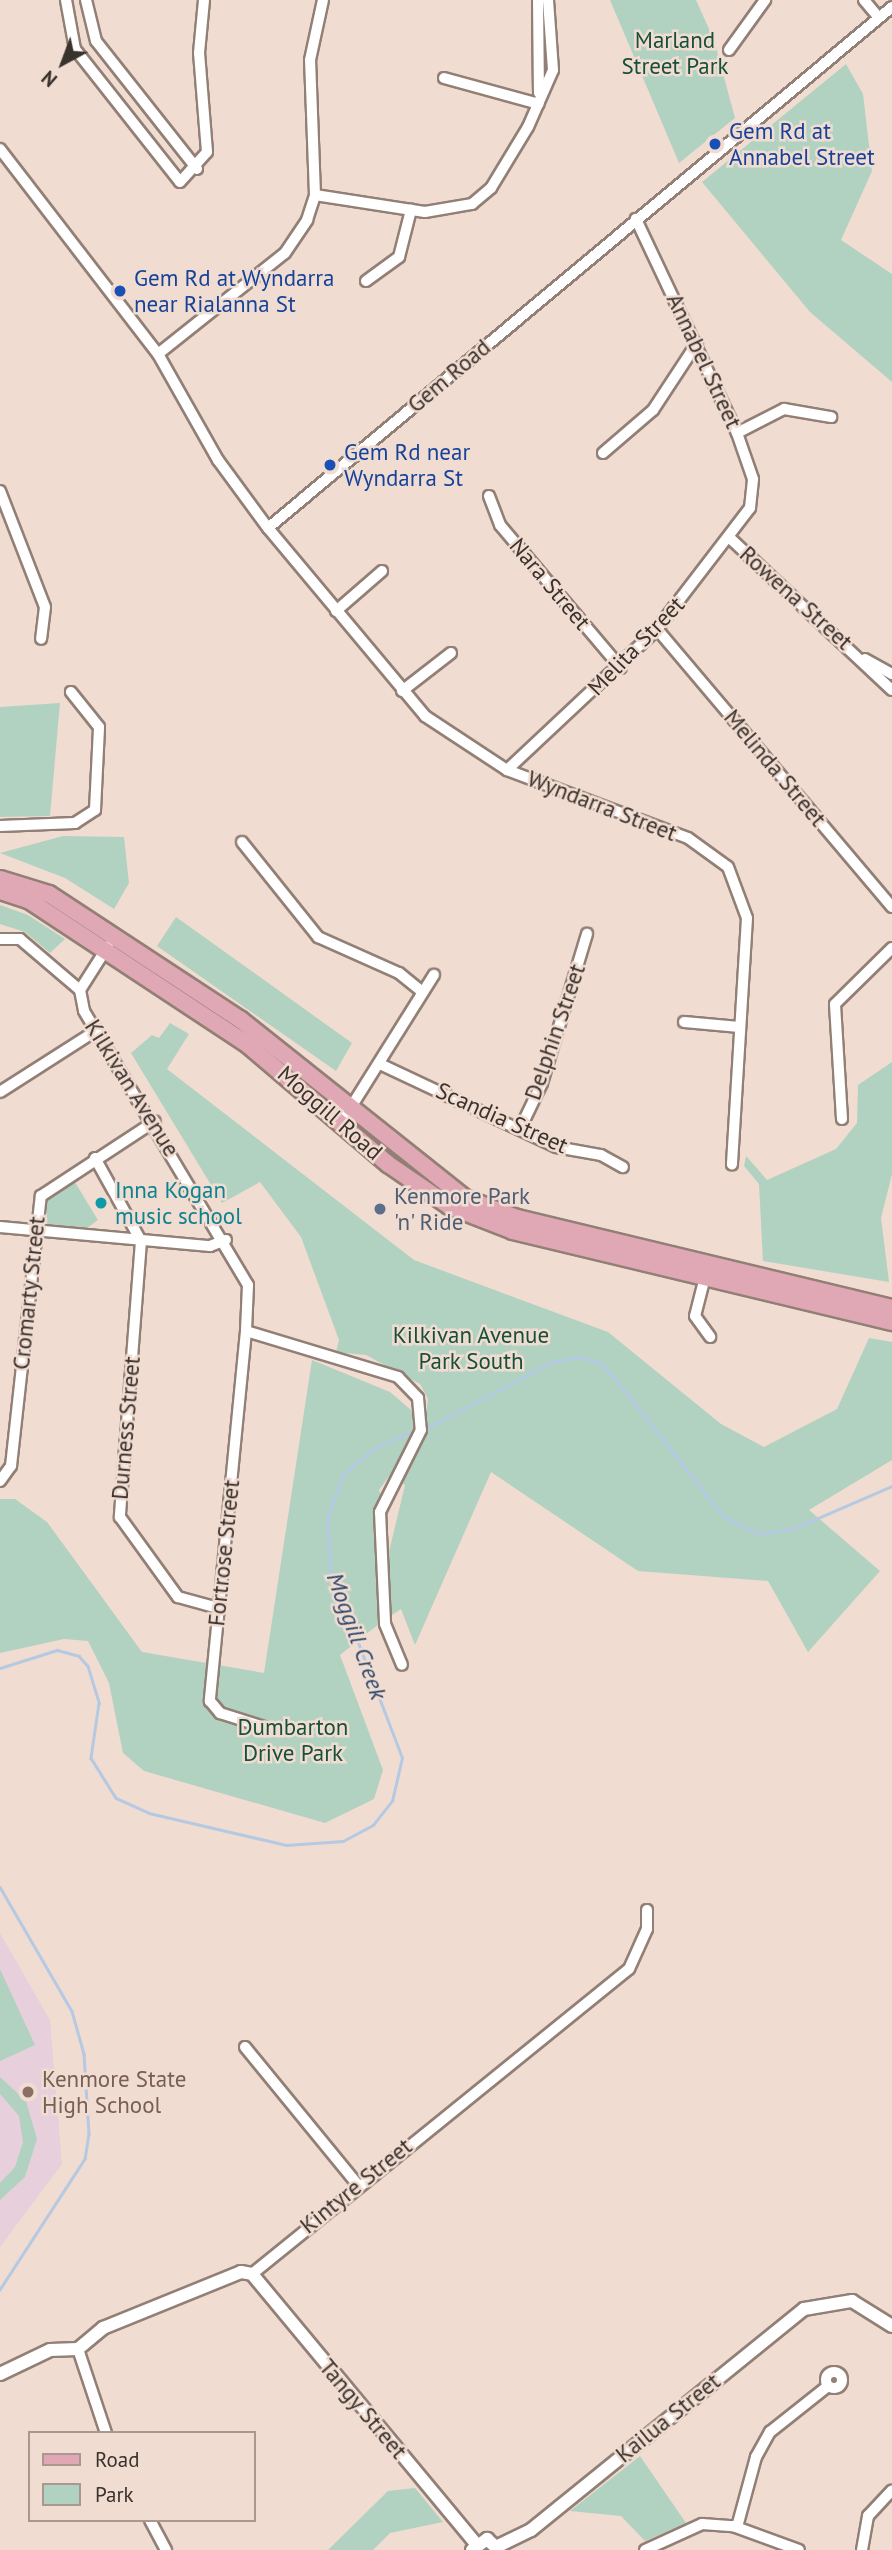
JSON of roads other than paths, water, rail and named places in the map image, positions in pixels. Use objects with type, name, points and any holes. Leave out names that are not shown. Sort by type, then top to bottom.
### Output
[{"type":"main road","name":"Moggill Road","points":[[0,879],[49,894],[110,944],[276,1065],[403,1176],[475,1218],[707,1271],[892,1308]]},
{"type":"main road","name":"Moggill Road","points":[[0,891],[30,901],[110,944],[279,1046],[430,1177],[487,1208],[892,1322]]},
{"type":"street","points":[[65,0],[75,49],[172,177],[180,182],[197,169],[207,152],[199,53],[204,0]]},
{"type":"street","points":[[86,0],[96,41],[197,169]]},
{"type":"street","points":[[158,354],[285,253],[315,195],[310,60],[323,0]]},
{"type":"street","points":[[538,0],[538,104]]},
{"type":"street","points":[[315,195],[411,210],[451,211],[472,204],[491,188],[538,104],[553,70],[548,0]]},
{"type":"street","points":[[729,50],[765,0]]},
{"type":"street","points":[[864,0],[879,18]]},
{"type":"street","name":"Gem Road","points":[[268,527],[892,8]]},
{"type":"street","points":[[444,78],[538,104]]},
{"type":"street","points":[[0,149],[158,354],[218,460],[268,527]]},
{"type":"street","points":[[366,281],[399,257],[411,210]]},
{"type":"street","name":"Annabel Street","points":[[636,219],[697,343],[737,433],[753,480],[750,508]]},
{"type":"street","points":[[603,453],[653,410],[697,343]]},
{"type":"street","points":[[737,433],[784,409],[831,417]]},
{"type":"street","points":[[0,491],[44,607],[41,639]]},
{"type":"street","name":"Nara Street","points":[[489,496],[500,524],[621,668]]},
{"type":"street","name":"Melita Street","points":[[507,771],[621,668],[732,540],[750,508]]},
{"type":"street","name":"Wyndarra Street","points":[[268,527],[425,716],[507,771],[688,838],[728,867],[747,918],[732,1165]]},
{"type":"street","name":"Rowena Street","points":[[732,540],[861,657],[892,690]]},
{"type":"street","points":[[336,611],[383,571]]},
{"type":"street","name":"Melinda Street","points":[[657,629],[892,907]]},
{"type":"street","points":[[402,691],[451,653]]},
{"type":"street","name":"Rowena Street","points":[[861,657],[892,674]]},
{"type":"street","points":[[0,827],[75,823],[95,810],[99,727],[71,692]]},
{"type":"street","points":[[242,842],[318,937],[398,973],[421,992]]},
{"type":"street","name":"Delphin Street","points":[[520,1129],[542,1083],[587,934]]},
{"type":"street","name":"Kilkivan Avenue","points":[[0,939],[20,939],[80,990]]},
{"type":"street","name":"Kilkivan Avenue","points":[[110,944],[80,990],[79,1002],[155,1121],[226,1240],[248,1284],[246,1331]]},
{"type":"street","points":[[842,1119],[835,1004],[892,948]]},
{"type":"street","points":[[341,1123],[382,1065],[421,992],[434,975]]},
{"type":"street","points":[[684,1022],[740,1027]]},
{"type":"street","points":[[0,1092],[97,1030]]},
{"type":"street","name":"Scandia Street","points":[[382,1065],[520,1129],[623,1167]]},
{"type":"street","name":"Cromarty Street","points":[[0,1481],[11,1466],[36,1231],[44,1192],[155,1121]]},
{"type":"street","points":[[94,1158],[141,1241]]},
{"type":"street","points":[[0,1227],[210,1246],[226,1240]]},
{"type":"street","name":"Durness Street","points":[[141,1241],[118,1506],[178,1597],[218,1608]]},
{"type":"street","points":[[707,1271],[695,1316],[710,1336]]},
{"type":"street","points":[[246,1331],[398,1377],[418,1398],[421,1430],[380,1511],[385,1624],[401,1665]]},
{"type":"street","name":"Fortrose Street","points":[[246,1331],[210,1701],[220,1713],[274,1730]]},
{"type":"street","name":"Kintyre Street","points":[[78,2349],[103,2328],[241,2272],[252,2274],[358,2185],[629,1969],[647,1929],[647,1910]]},
{"type":"street","points":[[245,2047],[358,2185]]},
{"type":"street","name":"Tangy Street","points":[[252,2274],[473,2547]]},
{"type":"street","name":"Kailua Street","points":[[473,2547],[487,2539],[498,2548],[531,2530],[793,2316],[841,2299],[871,2308],[892,2326]]},
{"type":"street","points":[[0,2374],[50,2350],[78,2349],[105,2431]]},
{"type":"street","points":[[737,2527],[756,2457],[770,2432],[828,2386]]},
{"type":"street","points":[[862,2550],[868,2516],[892,2490]]},
{"type":"street","points":[[153,2522],[166,2550]]},
{"type":"street","points":[[645,2550],[685,2528],[737,2527],[799,2550]]},
{"type":"waterway","name":"Moggill Creek","points":[[425,1429],[552,1362],[581,1357],[601,1363],[724,1517],[760,1534],[795,1528],[892,1486]]},
{"type":"waterway","name":"Moggill Creek","points":[[0,1668],[57,1650],[79,1656],[88,1666],[99,1703],[91,1758],[116,1798],[149,1813],[286,1845],[343,1841],[373,1825],[392,1801],[402,1758],[331,1572],[327,1519],[343,1475],[376,1447],[415,1431]]},
{"type":"waterway","name":"Moggill Creek","points":[[0,1887],[72,2011],[84,2054],[89,2134],[85,2159],[0,2290]]},
{"type":"place","name":"Gem Rd at Annabel Street","points":[[715,144]]},
{"type":"place","name":"Gem Rd at Wyndarra near Rialanna St","points":[[120,291]]},
{"type":"place","name":"Gem Rd near Wyndarra St","points":[[330,465]]},
{"type":"place","name":"Inna Kogan music school","points":[[101,1203]]},
{"type":"place","name":"Kenmore Park 'n' Ride","points":[[380,1209]]},
{"type":"place","name":"Kenmore State High School","points":[[28,2092]]},
{"type":"park label","name":"Marland Street Park","points":[[675,53]]},
{"type":"park label","name":"Kilkivan Avenue Park South","points":[[471,1348]]},
{"type":"park label","name":"Dumbarton Drive Park","points":[[293,1740]]}]
